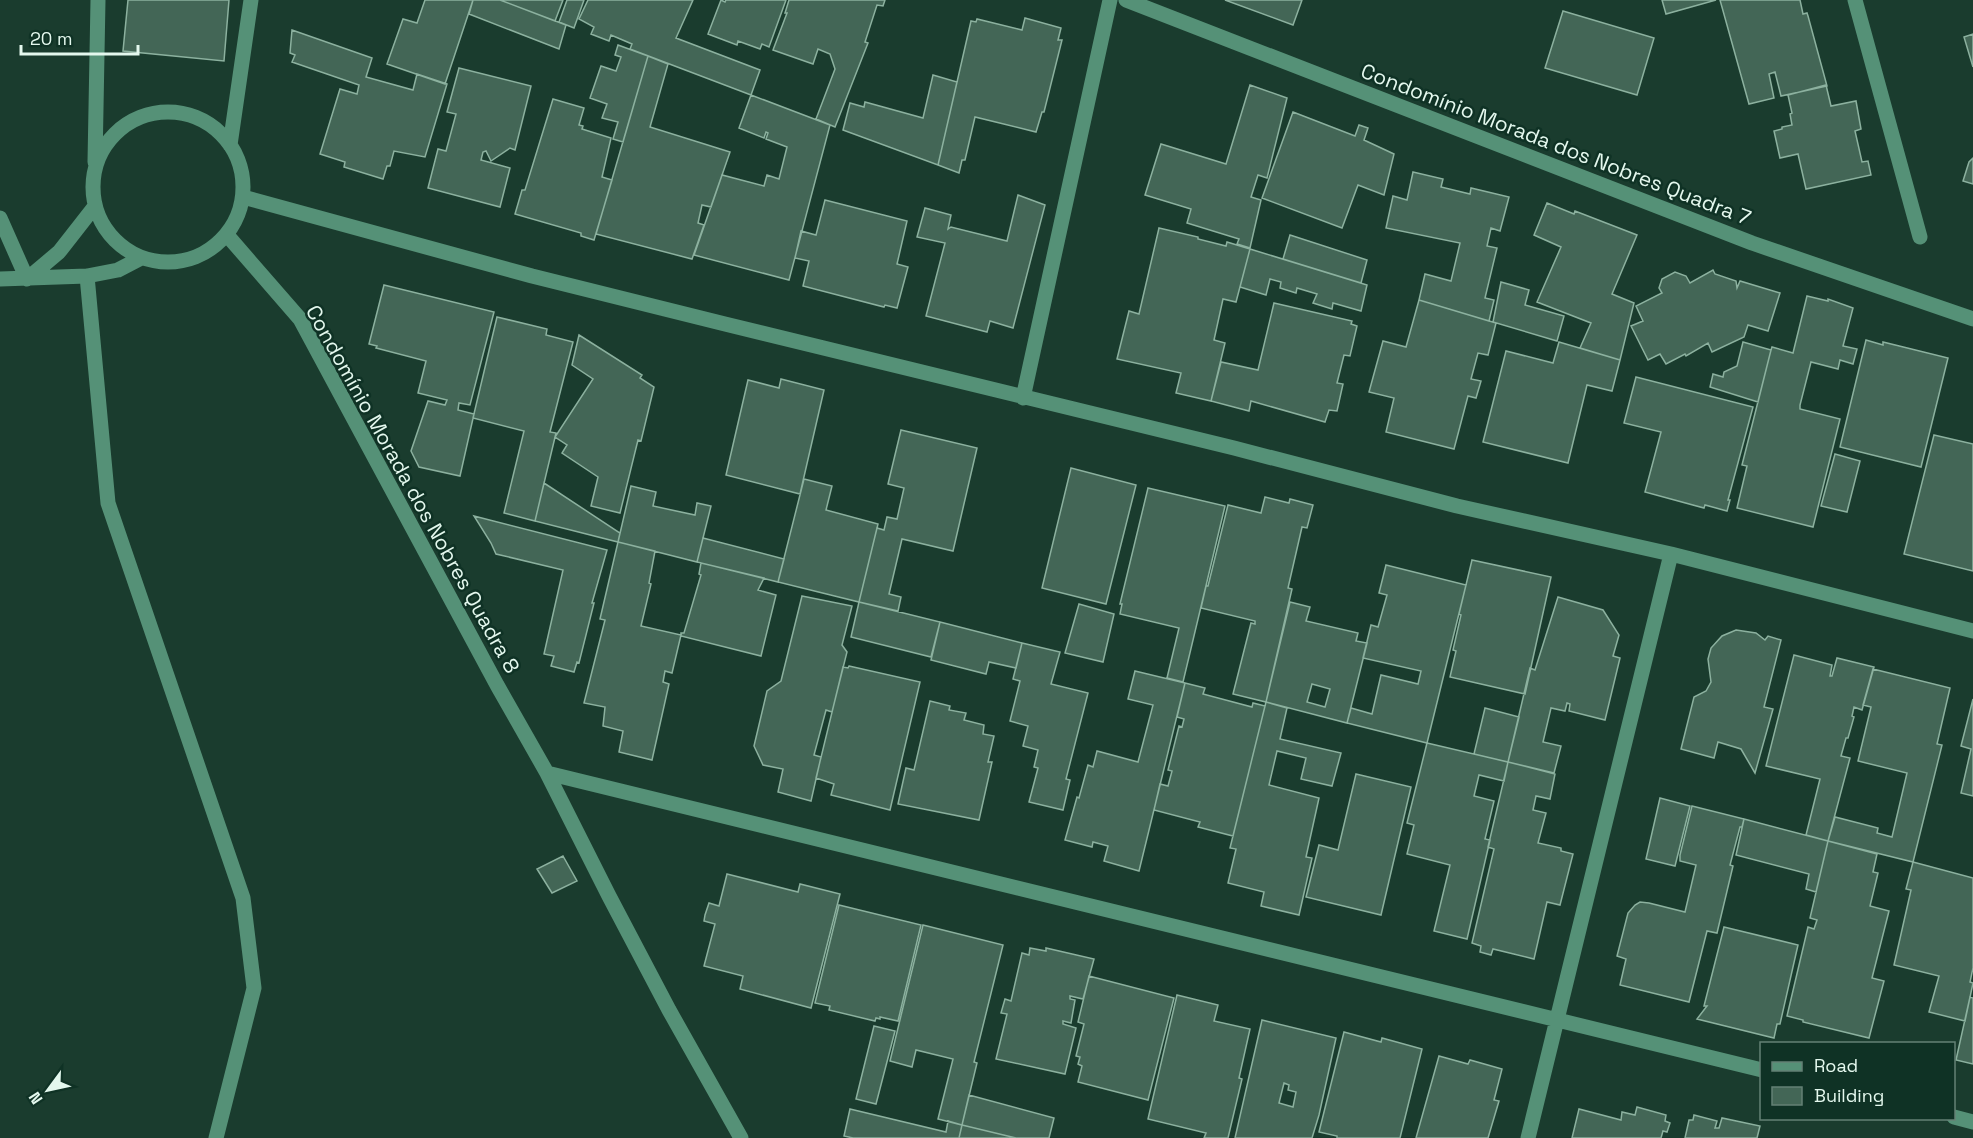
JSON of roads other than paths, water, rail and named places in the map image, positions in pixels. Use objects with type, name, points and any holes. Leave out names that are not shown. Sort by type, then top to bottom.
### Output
[{"type":"street","points":[[95,165],[109,139],[126,123],[147,113],[171,111],[194,116],[215,128],[231,145],[241,167],[243,196],[239,213],[227,235],[210,250],[188,260],[164,262],[141,258],[120,246],[105,228],[95,206],[92,183],[95,165],[98,0]]},
{"type":"street","points":[[231,145],[251,0]]},
{"type":"street","points":[[1023,398],[1110,0]]},
{"type":"street","name":"Condomínio Morada dos Nobres Quadra 7","points":[[1126,0],[1752,243],[1973,319]]},
{"type":"street","points":[[1855,0],[1920,237]]},
{"type":"street","points":[[243,196],[532,276],[1234,448],[1457,506],[1671,554],[1973,632]]},
{"type":"street","points":[[27,279],[58,252],[95,206]]},
{"type":"street","points":[[0,218],[27,279]]},
{"type":"street","name":"Condomínio Morada dos Nobres Quadra 8","points":[[227,235],[300,319],[496,685],[547,773],[669,1010],[741,1138]]},
{"type":"street","points":[[0,279],[87,276],[118,270],[141,258]]},
{"type":"street","points":[[87,276],[108,503],[243,898],[254,988],[216,1138]]},
{"type":"street","points":[[1528,1138],[1671,554]]},
{"type":"street","points":[[547,773],[1760,1071]]},
{"type":"street","points":[[1955,1118],[1973,1122]]}]
